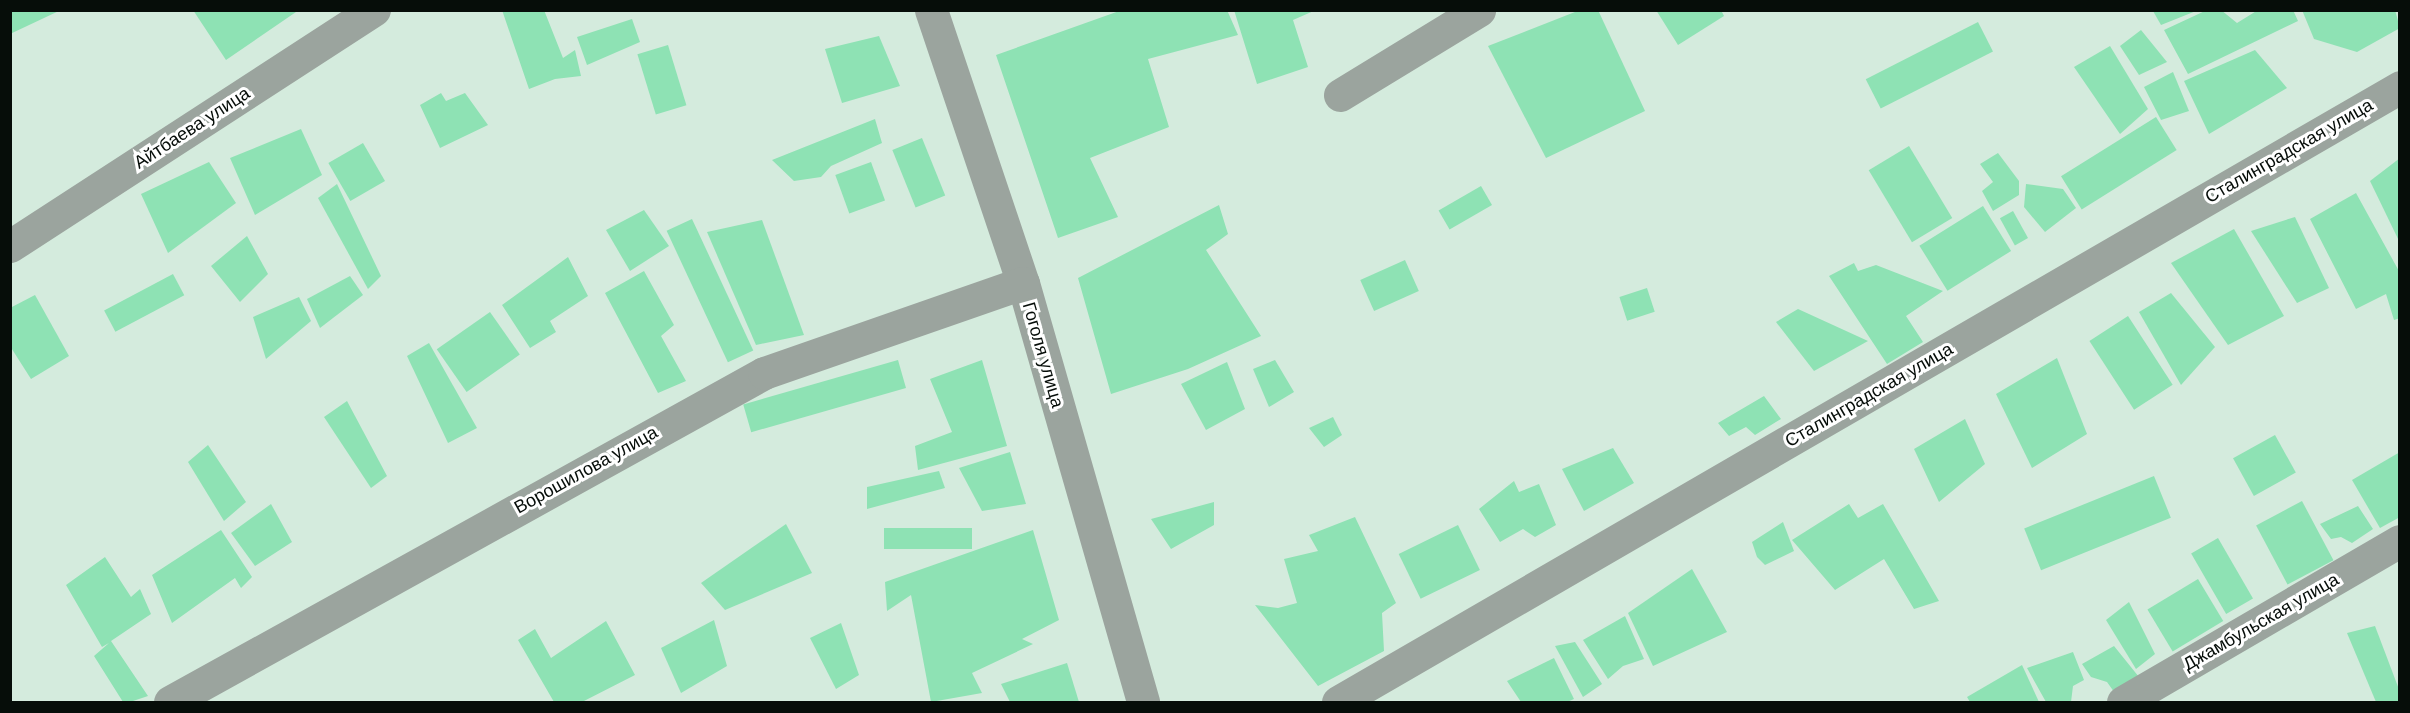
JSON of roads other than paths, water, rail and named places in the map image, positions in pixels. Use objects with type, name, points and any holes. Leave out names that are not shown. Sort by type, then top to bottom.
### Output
[{"type":"street","name":"Айтбаева улица","points":[[10,246],[375,10]]},
{"type":"street","name":"Гоголя улица","points":[[931,10],[1023,283],[1143,702]]},
{"type":"street","points":[[1340,95],[1479,10]]},
{"type":"street","name":"Сталинградская улица","points":[[1338,702],[2400,87]]},
{"type":"street","name":"Ворошилова улица","points":[[170,702],[764,373],[1023,283]]},
{"type":"street","name":"Джамбульская улица","points":[[2123,702],[2400,541]]}]
